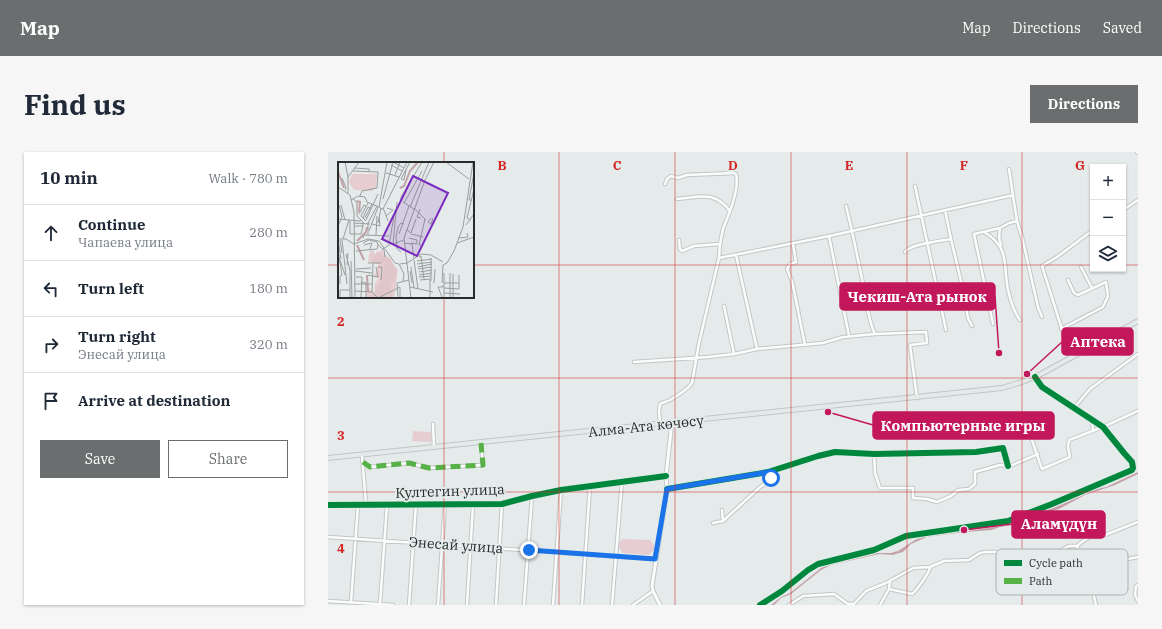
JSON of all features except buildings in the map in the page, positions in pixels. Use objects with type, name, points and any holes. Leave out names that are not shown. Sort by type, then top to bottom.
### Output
[{"type":"main road","name":"Алма-Ата көчөсү","points":[[328,458],[660,425],[1002,388],[1035,377],[1071,359],[1138,321]]},
{"type":"street","points":[[1008,169],[1017,220],[1038,307],[1042,317]]},
{"type":"street","points":[[660,425],[660,404],[669,401],[689,387],[693,378],[696,358],[719,258],[723,229],[735,193],[737,178],[736,174],[734,173],[687,175],[678,178],[671,176],[667,179],[665,184]]},
{"type":"street","points":[[915,186],[946,330]]},
{"type":"street","points":[[719,258],[793,244],[1013,196]]},
{"type":"street","points":[[677,199],[714,197],[720,200],[730,211]]},
{"type":"street","points":[[1126,208],[1138,200]]},
{"type":"street","points":[[846,206],[853,231],[870,321],[875,334]]},
{"type":"street","points":[[945,210],[962,281],[968,318],[972,326]]},
{"type":"street","points":[[993,324],[974,234],[1000,228],[1017,220]]},
{"type":"street","points":[[1000,228],[999,238],[1006,265],[1006,277],[1013,310],[1020,320]]},
{"type":"street","points":[[983,232],[994,239],[1001,248]]},
{"type":"street","points":[[1071,359],[1042,266],[1057,257],[1090,232]]},
{"type":"street","points":[[829,236],[849,336]]},
{"type":"street","points":[[905,252],[910,248],[951,239]]},
{"type":"street","points":[[679,240],[680,249],[682,251],[694,246],[720,244]]},
{"type":"street","points":[[793,244],[796,262],[790,264],[787,270],[792,281],[805,345]]},
{"type":"street","points":[[736,255],[757,349]]},
{"type":"street","points":[[1081,267],[1092,288]]},
{"type":"street","points":[[1061,330],[1103,307],[1108,296],[1106,282],[1078,296],[1074,293],[1068,280]]},
{"type":"street","points":[[724,306],[734,354]]},
{"type":"street","points":[[634,362],[734,354],[757,349],[823,343],[839,337],[926,332],[927,342],[910,345],[917,398]]},
{"type":"street","points":[[1074,408],[1090,389],[1138,354]]},
{"type":"street","points":[[760,605],[782,591],[808,570],[818,564],[874,550],[906,536],[1008,521],[1132,470],[1132,462],[1103,427],[1042,387],[1035,377]]},
{"type":"street","points":[[1025,420],[1042,469],[1070,457],[1068,447],[1069,440],[1138,411]]},
{"type":"street","points":[[1092,420],[1093,431]]},
{"type":"street","points":[[660,605],[653,592],[652,586],[667,489],[666,476],[671,423]]},
{"type":"street","points":[[433,424],[434,448]]},
{"type":"street","points":[[362,462],[370,467],[409,463],[430,468],[483,465],[481,443]]},
{"type":"street","points":[[667,489],[768,472],[835,452],[874,454],[976,452],[1003,448],[1008,466]]},
{"type":"street","points":[[874,454],[875,473],[880,488],[913,488],[912,498],[927,499],[937,502],[951,496],[958,490],[969,489],[975,484],[975,472],[1000,465],[1008,466],[1038,454]]},
{"type":"street","points":[[362,455],[366,505]]},
{"type":"street","points":[[713,523],[723,521],[771,478],[768,472]]},
{"type":"street","name":"Култегин улица","points":[[328,505],[502,504],[532,496],[590,485],[666,476]]},
{"type":"street","points":[[612,605],[622,481]]},
{"type":"street","points":[[582,605],[590,485]]},
{"type":"street","points":[[554,605],[561,490]]},
{"type":"street","points":[[524,605],[532,496]]},
{"type":"street","points":[[409,605],[416,504]]},
{"type":"street","points":[[438,605],[445,504]]},
{"type":"street","points":[[496,605],[502,504]]},
{"type":"street","points":[[328,505],[328,510]]},
{"type":"street","points":[[380,604],[387,505]]},
{"type":"street","points":[[467,605],[473,505]]},
{"type":"street","points":[[351,602],[358,506]]},
{"type":"street","points":[[722,510],[723,521]]},
{"type":"street","points":[[1063,549],[1069,546],[1077,546],[1090,537],[1100,537],[1138,522]]},
{"type":"street","name":"Энесай улица","points":[[328,536],[655,559]]},
{"type":"street","points":[[789,605],[803,596],[834,594],[848,604],[854,604],[866,591],[890,581],[913,568],[930,567],[944,561],[969,560],[980,553],[996,552]]},
{"type":"street","points":[[1128,559],[1138,557]]},
{"type":"street","points":[[889,589],[912,594],[916,592],[928,574],[930,567]]},
{"type":"street","points":[[880,605],[889,589],[890,581]]},
{"type":"street","points":[[1138,585],[1136,586],[1135,595],[1138,601]]},
{"type":"street","points":[[633,605],[653,592]]},
{"type":"street","points":[[1094,595],[1096,605]]},
{"type":"street","points":[[328,602],[393,605]]},
{"type":"shaded area","points":[[413,431],[431,432],[431,442],[412,441]]},
{"type":"shaded area","points":[[1138,472],[1138,474],[1115,485],[1085,495],[1059,509],[1037,515],[1024,522],[1005,525],[992,530],[927,537],[911,544],[903,552],[893,555],[879,554],[831,565],[821,570],[791,594],[781,598],[774,605],[771,605],[781,597],[790,593],[821,568],[830,564],[876,553],[891,553],[898,551],[915,540],[925,536],[964,530],[982,529],[1018,521],[1038,512],[1058,506],[1092,490],[1106,487]]},
{"type":"shaded area","points":[[623,539],[650,540],[654,545],[654,550],[649,555],[623,553],[618,545]]},
{"type":"waterway","points":[[963,530],[1011,523]]},
{"type":"marked path","points":[[363,462],[370,467],[409,463],[429,468],[483,465],[481,443]]},
{"type":"cycle path","points":[[760,605],[782,591],[808,570],[818,564],[874,550],[906,536],[1008,521],[1132,470],[1132,462],[1103,427],[1042,387],[1035,377]]},
{"type":"cycle path","points":[[667,489],[768,472],[835,452],[874,454],[976,452],[1003,448],[1008,466]]},
{"type":"cycle path","points":[[328,505],[502,504],[561,490],[666,476]]},
{"type":"place","name":"Чекиш-Ата рынок","points":[[999,353]]},
{"type":"place","name":"Аптека","points":[[1027,374]]},
{"type":"place","name":"Компьютерные игры","points":[[828,412]]},
{"type":"place","name":"Аламүдүн","points":[[964,530]]},
{"type":"route","points":[[529,550],[655,559],[667,489],[768,472],[771,478]]}]
